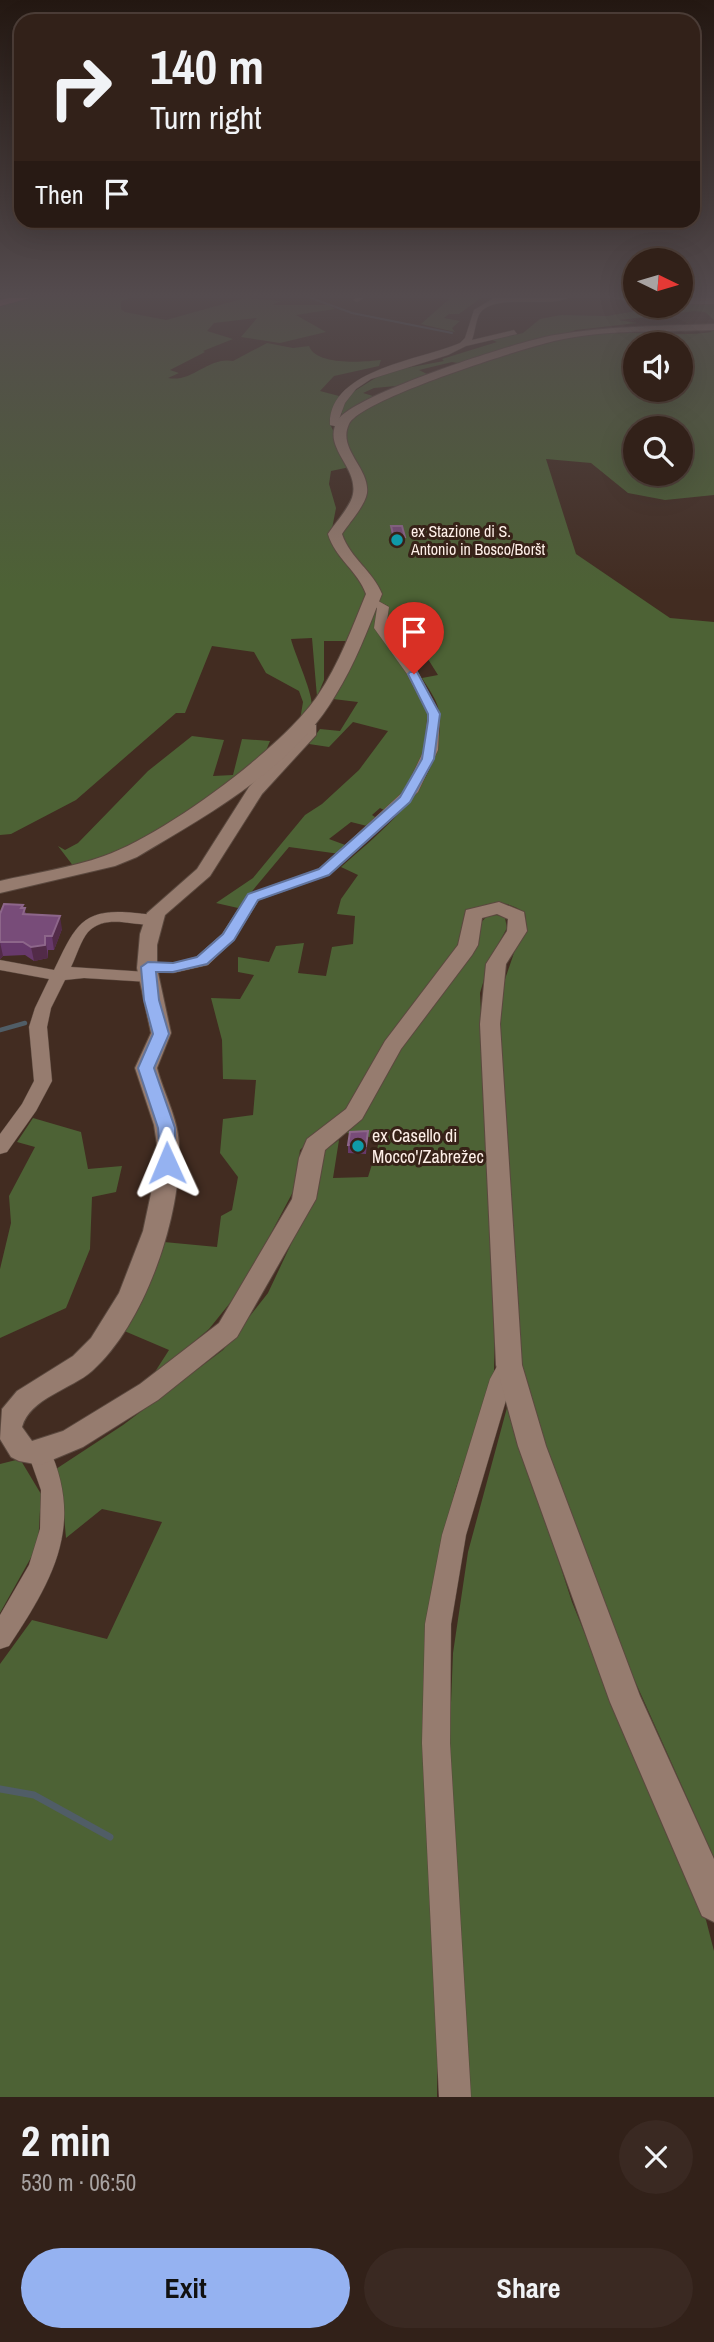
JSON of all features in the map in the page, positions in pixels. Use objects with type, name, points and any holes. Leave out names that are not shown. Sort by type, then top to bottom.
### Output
[{"type":"main road","points":[[0,887],[108,862],[145,845],[262,765],[303,726],[335,682],[373,601],[371,584],[336,540],[336,528],[357,501],[361,484],[339,440],[340,426],[354,410],[381,396]]},
{"type":"street","points":[[340,426],[333,423],[338,404],[346,396]]},
{"type":"street","points":[[0,965],[61,974],[149,972],[202,961],[228,937],[253,897],[324,872],[411,792],[431,750],[434,714],[414,674],[383,633],[380,624],[383,607],[373,601]]},
{"type":"street","points":[[303,726],[310,728],[310,732],[260,785],[204,872],[156,913],[153,920],[148,940],[149,972],[151,1000],[161,1034],[146,1068],[162,1111],[169,1146],[158,1220],[142,1271],[99,1347],[83,1363],[12,1413],[8,1428],[21,1449],[40,1453],[73,1439],[149,1392],[228,1331],[304,1199],[310,1158],[315,1145],[344,1125],[354,1114],[386,1055],[468,945],[473,914],[490,908],[508,911],[517,916],[520,923],[496,964],[490,1024],[509,1365],[532,1446],[626,1702],[699,1864],[714,1904]]},
{"type":"street","points":[[0,1147],[30,1107],[43,1081],[38,1027],[43,1008],[77,938],[92,922],[111,915],[153,920]]},
{"type":"street","points":[[455,2097],[436,1743],[438,1624],[454,1535],[484,1430],[501,1379],[509,1365]]},
{"type":"street","points":[[0,1637],[41,1565],[50,1538],[53,1489],[40,1453]]},
{"type":"green space","points":[[0,396],[339,396],[331,426],[350,467],[331,471],[329,484],[336,508],[331,534],[369,589],[349,641],[324,641],[324,680],[317,697],[312,638],[291,639],[308,686],[312,703],[310,710],[300,720],[303,702],[299,691],[266,673],[254,652],[212,646],[185,713],[176,713],[76,800],[11,834],[0,835]]},
{"type":"green space","points":[[378,396],[358,404],[340,422],[345,397]]},
{"type":"green space","points":[[389,396],[623,396],[623,402],[693,402],[693,396],[714,396],[714,495],[665,500],[628,493],[591,463],[546,459],[576,554],[670,618],[714,622],[714,1858],[618,1643],[529,1415],[517,1344],[497,1050],[503,985],[516,947],[527,931],[525,913],[510,905],[495,903],[465,915],[463,938],[339,1122],[315,1135],[300,1150],[295,1188],[242,1288],[209,1329],[151,1378],[169,1350],[122,1330],[164,1242],[217,1247],[221,1216],[232,1210],[238,1177],[220,1153],[223,1119],[253,1115],[256,1080],[223,1079],[222,1040],[211,998],[240,999],[254,975],[238,972],[238,957],[269,962],[276,946],[304,943],[298,973],[326,976],[332,947],[353,944],[355,916],[337,914],[341,899],[358,875],[341,867],[394,819],[410,800],[433,760],[439,737],[438,708],[422,678],[438,675],[404,621],[388,619],[388,606],[378,601],[373,581],[348,549],[344,539],[342,529],[367,484],[344,439],[344,432],[351,417],[366,406]]},
{"type":"green space","points":[[375,608],[427,711],[427,746],[406,790],[386,811],[380,808],[372,815],[378,819],[367,826],[351,822],[329,839],[348,846],[340,854],[289,847],[238,908],[216,903],[253,878],[305,815],[322,804],[359,770],[388,731],[353,722],[329,747],[309,744],[320,729],[340,731],[358,702],[333,699],[358,652]]},
{"type":"green space","points":[[192,736],[224,740],[213,776],[233,775],[242,739],[270,741],[263,758],[181,817],[129,849],[74,867],[58,846],[65,850],[78,843],[148,771]]},
{"type":"green space","points":[[487,916],[505,918],[507,928],[490,959],[480,993],[495,1308],[494,1371],[455,1491],[443,1541],[437,2097],[0,2097],[0,1664],[32,1620],[107,1639],[162,1522],[102,1509],[66,1538],[62,1493],[56,1469],[123,1425],[223,1350],[268,1293],[315,1193],[322,1152],[339,1140],[333,1178],[368,1177],[380,1139],[347,1133],[366,1113],[386,1065],[463,967],[477,941],[478,926]]},
{"type":"green space","points":[[33,1118],[81,1132],[88,1169],[122,1166],[116,1192],[92,1197],[90,1249],[66,1308],[0,1338],[0,1269],[11,1223],[9,1196],[35,1147],[17,1142]]},
{"type":"green space","points":[[508,1404],[572,1602],[664,1829],[706,1920],[714,1951],[714,2097],[465,2097],[448,1777],[453,1653],[468,1552]]},
{"type":"green space","points":[[20,1459],[41,1494],[38,1545],[0,1613],[0,1464]]},
{"type":"building","points":[[391,526],[402,526],[405,537],[394,538]]},
{"type":"building","points":[[4,904],[23,905],[23,914],[60,916],[52,936],[45,936],[45,945],[31,947],[23,942],[0,942],[0,914]]},
{"type":"building","points":[[368,1131],[366,1146],[348,1145],[350,1132]]},
{"type":"waterway","points":[[0,1030],[25,1023]]},
{"type":"waterway","points":[[0,1789],[34,1795],[110,1837]]},
{"type":"place","name":"ex Stazione di S. Antonio in Bosco/Boršt","points":[[397,540]]},
{"type":"place","name":"ex Casello di Mocco'/Zabrežec","points":[[358,1146]]},
{"type":"route","points":[[167,1163],[169,1146],[166,1128],[146,1068],[161,1034],[160,1022],[151,1000],[148,967],[173,968],[202,961],[228,937],[243,918],[253,897],[324,872],[405,799],[428,759],[432,742],[434,714],[414,674]]}]
